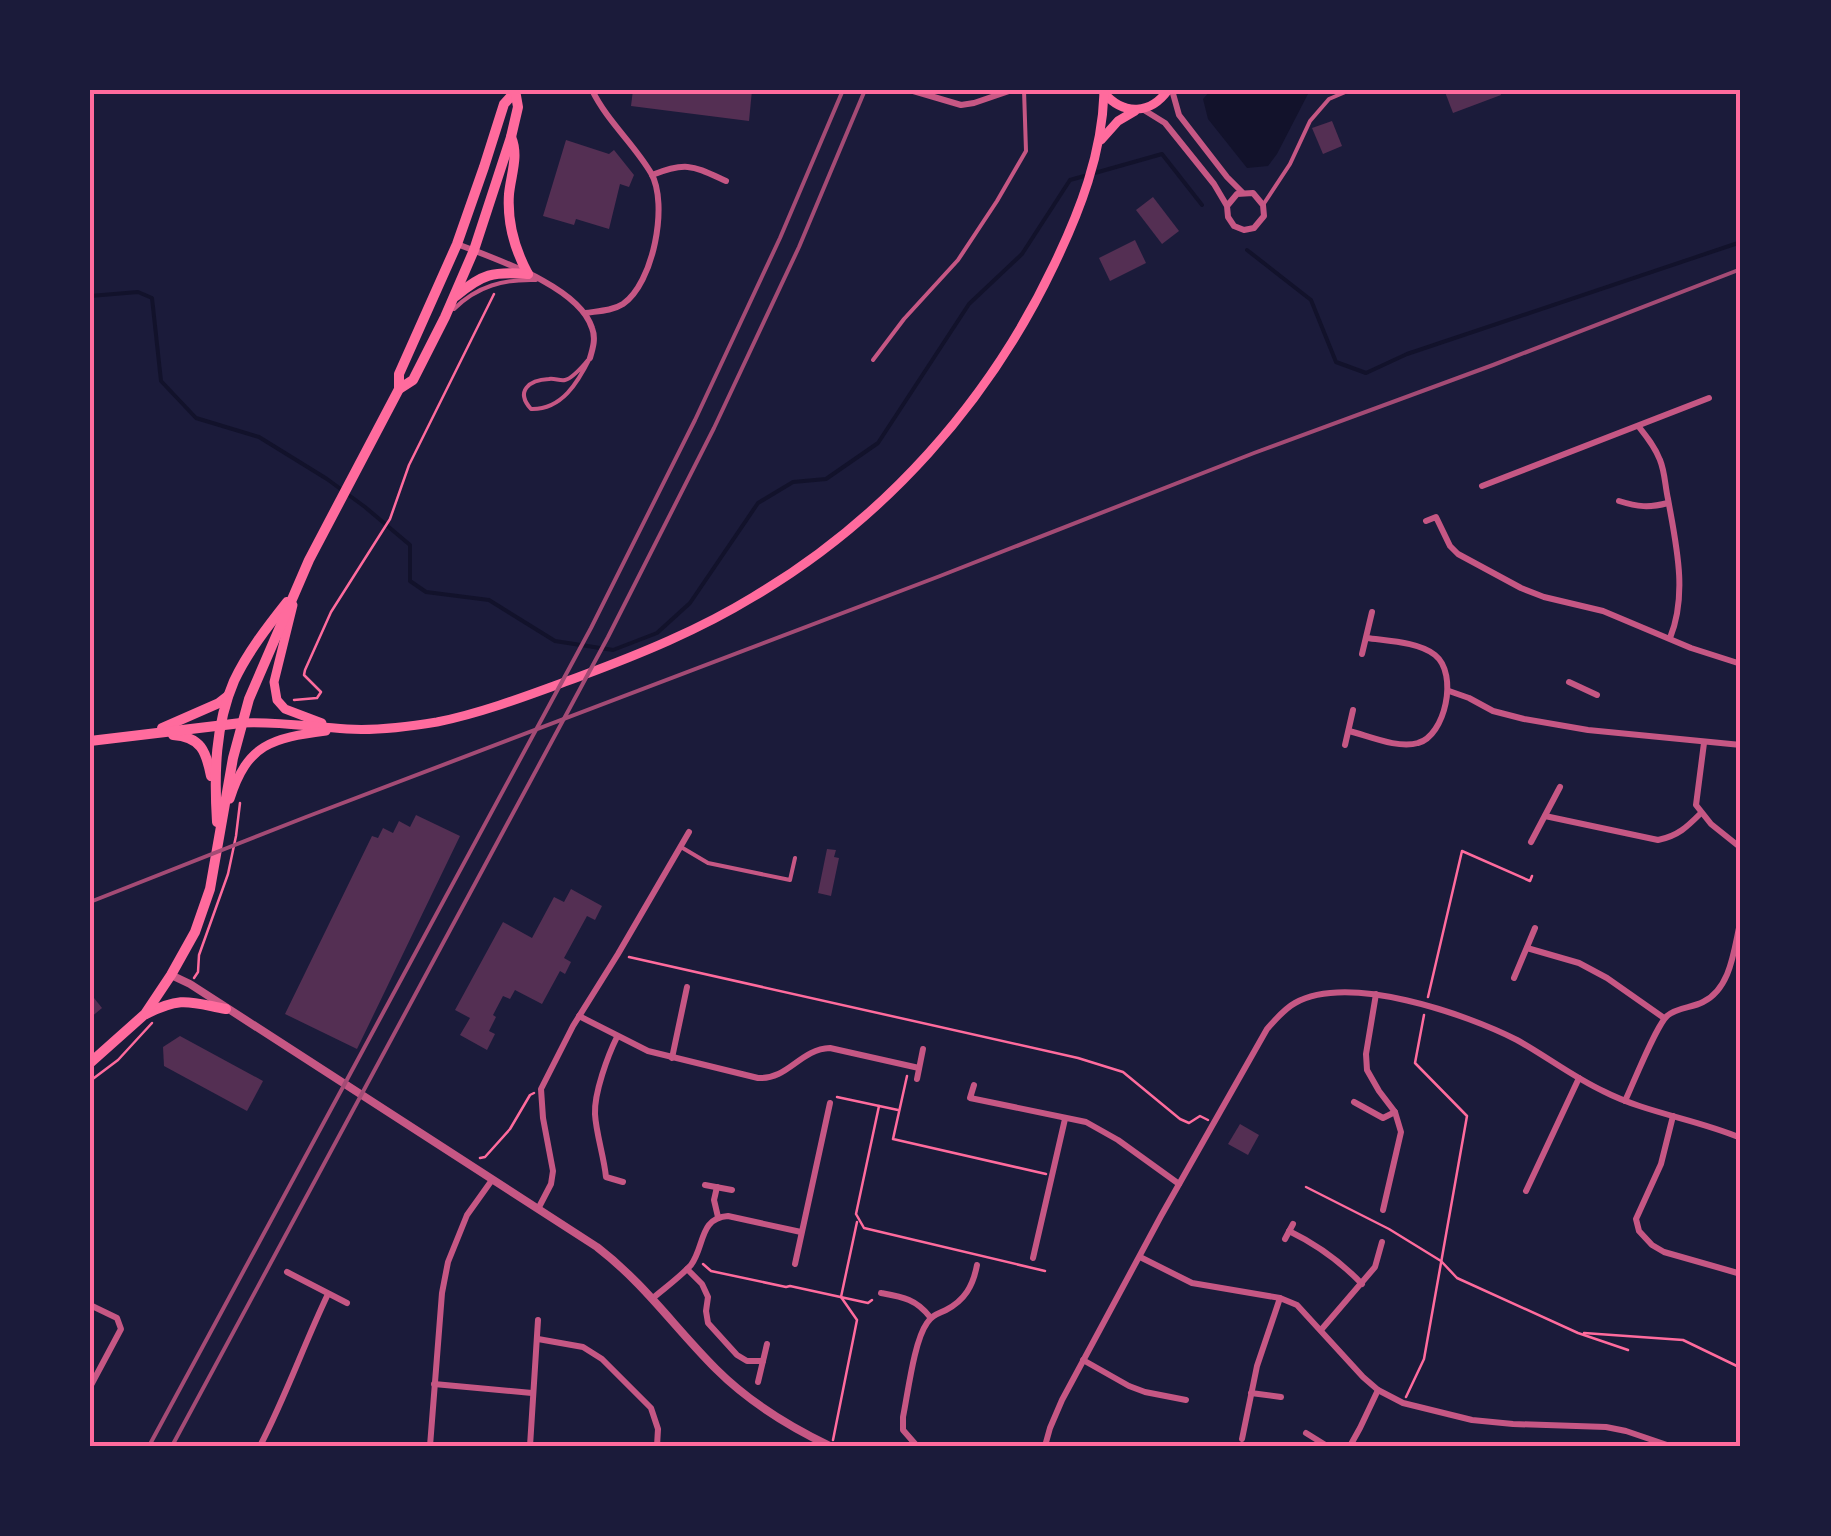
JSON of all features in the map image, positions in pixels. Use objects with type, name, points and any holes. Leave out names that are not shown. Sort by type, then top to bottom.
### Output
[{"type":"main road","points":[[1100,141],[1118,122],[1158,102],[1170,90]]},
{"type":"main road","points":[[1103,91],[1116,104],[1140,110]]},
{"type":"main road","points":[[218,836],[237,776],[263,747],[287,736],[392,728],[460,716],[605,667],[729,611],[777,582],[852,527],[909,474],[966,410],[1039,296],[1088,181],[1100,141],[1103,91]]},
{"type":"main road","points":[[90,1063],[145,1014],[194,932],[210,889],[241,723],[252,692],[332,514],[400,389],[413,380],[453,298],[474,250],[511,137],[518,107],[515,92]]},
{"type":"main road","points":[[400,389],[399,374],[457,244],[504,104],[515,92]]},
{"type":"main road","points":[[511,137],[516,149],[509,192],[510,225],[528,274]]},
{"type":"main road","points":[[453,298],[484,276],[528,274]]},
{"type":"main road","points":[[296,589],[274,693],[280,705],[290,712],[344,729]]},
{"type":"main road","points":[[218,836],[217,750],[229,695],[245,662],[296,589]]},
{"type":"main road","points":[[152,733],[229,695]]},
{"type":"main road","points":[[90,741],[241,723],[344,729]]},
{"type":"main road","points":[[152,733],[186,736],[204,750],[216,799]]},
{"type":"main road","points":[[145,1014],[190,1000],[226,1009]]},
{"type":"street","points":[[585,313],[621,306],[632,295],[644,276],[655,243],[659,212],[652,175],[592,90]]},
{"type":"street","points":[[910,90],[962,105],[1012,90]]},
{"type":"street","points":[[1140,110],[1164,123],[1214,184],[1227,206],[1230,222],[1249,230],[1262,220],[1264,205],[1257,196],[1242,192],[1227,176],[1179,114],[1170,90]]},
{"type":"street","points":[[652,175],[674,166],[688,166],[726,181]]},
{"type":"street","points":[[1227,206],[1232,197],[1242,192]]},
{"type":"street","points":[[457,244],[541,280],[572,298],[593,330],[590,358]]},
{"type":"street","points":[[1482,486],[1709,398]]},
{"type":"street","points":[[1639,427],[1662,464],[1675,533],[1680,603],[1670,638]]},
{"type":"street","points":[[1619,501],[1640,508],[1668,503]]},
{"type":"street","points":[[1426,521],[1436,517],[1442,534],[1458,554],[1521,588],[1603,611],[1741,664]]},
{"type":"street","points":[[1362,654],[1372,612]]},
{"type":"street","points":[[1348,731],[1401,744],[1426,740],[1440,722],[1448,692],[1448,674],[1432,652],[1367,638]]},
{"type":"street","points":[[1569,682],[1597,696]]},
{"type":"street","points":[[1448,692],[1470,698],[1493,712],[1524,720],[1741,745]]},
{"type":"street","points":[[1345,745],[1353,710]]},
{"type":"street","points":[[1704,743],[1696,805],[1741,848]]},
{"type":"street","points":[[1531,842],[1560,787]]},
{"type":"street","points":[[1545,816],[1658,840],[1686,829],[1701,813]]},
{"type":"street","points":[[538,1209],[553,1171],[542,1090],[579,1016],[688,832]]},
{"type":"street","points":[[1625,1101],[1664,1018],[1718,992],[1741,919]]},
{"type":"street","points":[[1514,978],[1535,928]]},
{"type":"street","points":[[1527,948],[1578,963],[1664,1018]]},
{"type":"street","points":[[171,975],[608,1256],[628,1271],[718,1371],[749,1398],[776,1418],[831,1446]]},
{"type":"street","points":[[672,1058],[687,987]]},
{"type":"street","points":[[1045,1446],[1083,1360],[1179,1184],[1267,1029],[1297,1002],[1324,994],[1376,994],[1426,1006],[1515,1039],[1625,1101],[1741,1138]]},
{"type":"street","points":[[1376,994],[1367,1070],[1394,1112],[1401,1132],[1383,1210]]},
{"type":"street","points":[[579,1016],[648,1051],[758,1078],[771,1079],[782,1074],[807,1053],[820,1048],[919,1068]]},
{"type":"street","points":[[618,1037],[608,1057],[595,1112],[606,1178],[624,1182]]},
{"type":"street","points":[[917,1079],[923,1049]]},
{"type":"street","points":[[1526,1190],[1579,1078]]},
{"type":"street","points":[[974,1085],[970,1098],[1086,1122],[1101,1129],[1179,1184]]},
{"type":"street","points":[[1354,1102],[1383,1118],[1394,1112]]},
{"type":"street","points":[[795,1264],[830,1103]]},
{"type":"street","points":[[1673,1116],[1661,1164],[1636,1219],[1639,1231],[1664,1252],[1741,1274]]},
{"type":"street","points":[[1033,1258],[1065,1118]]},
{"type":"street","points":[[430,1446],[448,1262],[467,1215],[492,1180]]},
{"type":"street","points":[[704,1185],[732,1190]]},
{"type":"street","points":[[718,1187],[714,1200],[718,1217]]},
{"type":"street","points":[[653,1298],[687,1269],[708,1224],[718,1217],[801,1232]]},
{"type":"street","points":[[1289,1231],[1342,1262],[1362,1284]]},
{"type":"street","points":[[1321,1330],[1375,1267],[1382,1242]]},
{"type":"street","points":[[1140,1257],[1192,1283],[1280,1298],[1298,1306],[1363,1377],[1403,1403],[1472,1420],[1606,1427],[1670,1446]]},
{"type":"street","points":[[916,1446],[903,1430],[903,1417],[922,1331],[930,1317],[965,1296],[978,1265]]},
{"type":"street","points":[[687,1269],[708,1297],[708,1322],[736,1356],[763,1361]]},
{"type":"street","points":[[286,1272],[346,1304]]},
{"type":"street","points":[[881,1292],[909,1298],[930,1317]]},
{"type":"street","points":[[260,1446],[328,1294]]},
{"type":"street","points":[[1242,1439],[1241,1419],[1280,1298]]},
{"type":"street","points":[[90,1305],[117,1318],[121,1330],[90,1387]]},
{"type":"street","points":[[530,1446],[538,1320]]},
{"type":"street","points":[[538,1340],[583,1348],[602,1359],[651,1408],[658,1429],[656,1446]]},
{"type":"street","points":[[758,1382],[767,1344]]},
{"type":"street","points":[[1083,1360],[1129,1386],[1186,1400]]},
{"type":"street","points":[[434,1384],[532,1392]]},
{"type":"street","points":[[1350,1446],[1378,1390]]},
{"type":"street","points":[[1251,1393],[1281,1397]]},
{"type":"street","points":[[1306,1434],[1327,1446]]},
{"type":"lane","points":[[873,360],[904,318],[958,260],[1026,152],[1024,90]]},
{"type":"lane","points":[[1264,205],[1290,164],[1310,121],[1329,99],[1350,90]]},
{"type":"lane","points":[[444,317],[464,299],[486,287],[541,280]]},
{"type":"lane","points":[[590,358],[576,386],[558,400],[541,409],[532,409],[525,401],[524,392],[529,384],[570,378],[590,358]]},
{"type":"lane","points":[[681,847],[708,863],[790,880],[795,858]]},
{"type":"path","points":[[286,700],[317,698],[321,692],[304,676],[305,670],[331,612],[390,519],[409,464],[495,292]]},
{"type":"path","points":[[198,972],[199,955],[225,885],[237,820]]},
{"type":"path","points":[[1403,1403],[1424,1359],[1466,1116],[1414,1062],[1462,852],[1530,881],[1532,876]]},
{"type":"path","points":[[618,954],[1078,1058],[1123,1072],[1180,1119],[1189,1123],[1200,1116],[1208,1120]]},
{"type":"path","points":[[90,1081],[118,1060],[162,1014]]},
{"type":"path","points":[[910,1066],[892,1139],[1052,1175]]},
{"type":"path","points":[[473,1168],[510,1129],[530,1095],[542,1090]]},
{"type":"path","points":[[830,1103],[836,1096],[899,1110]]},
{"type":"path","points":[[880,1106],[856,1214],[864,1228],[1045,1270]]},
{"type":"path","points":[[1306,1187],[1389,1229],[1441,1261],[1457,1278],[1578,1333],[1628,1350]]},
{"type":"path","points":[[831,1446],[857,1320],[841,1297],[858,1218]]},
{"type":"path","points":[[695,1258],[711,1270],[868,1303],[881,1292]]},
{"type":"path","points":[[1578,1333],[1683,1340],[1741,1368]]},
{"type":"shaded area","points":[[1211,90],[1312,90],[1268,166],[1247,168],[1208,119],[1203,99]]},
{"type":"building","points":[[633,90],[752,90],[749,121],[631,106]]},
{"type":"building","points":[[1499,90],[1501,95],[1453,113],[1445,92]]},
{"type":"building","points":[[1332,121],[1342,146],[1323,154],[1312,128]]},
{"type":"building","points":[[566,140],[609,154],[614,150],[634,175],[629,187],[620,184],[609,229],[576,219],[574,225],[543,216]]},
{"type":"building","points":[[1153,197],[1179,231],[1162,244],[1136,210]]},
{"type":"building","points":[[1135,240],[1146,263],[1110,281],[1099,258]]},
{"type":"building","points":[[416,815],[460,836],[357,1049],[285,1014],[372,836],[378,838],[383,828],[393,833],[399,821],[410,827]]},
{"type":"building","points":[[827,849],[836,850],[834,857],[839,858],[831,896],[818,893]]},
{"type":"building","points":[[571,889],[602,906],[595,920],[587,916],[564,958],[571,962],[565,974],[560,971],[542,1004],[515,990],[510,999],[503,996],[493,1015],[496,1017],[489,1031],[495,1034],[487,1050],[460,1035],[470,1018],[455,1010],[503,922],[532,938],[554,897],[564,902]]},
{"type":"building","points":[[90,993],[102,1008],[90,1018]]},
{"type":"building","points":[[180,1036],[263,1081],[247,1111],[164,1066],[163,1047]]},
{"type":"building","points":[[1240,1124],[1259,1135],[1248,1155],[1228,1144]]},
{"type":"waterway","points":[[90,296],[138,292],[152,298],[161,381],[196,418],[259,437],[365,507],[410,545],[410,581],[426,592],[489,600],[555,641],[613,650],[657,633],[690,603],[758,503],[793,482],[826,479],[878,443],[969,304],[1022,254],[1070,180],[1162,154],[1202,205]]},
{"type":"waterway","points":[[1247,250],[1311,300],[1336,362],[1366,373],[1407,354],[1741,242]]},
{"type":"railway","points":[[149,1446],[591,628],[695,420],[780,238],[843,90]]},
{"type":"railway","points":[[172,1446],[608,637],[714,428],[799,247],[865,90]]},
{"type":"railway","points":[[90,902],[1741,269]]}]
